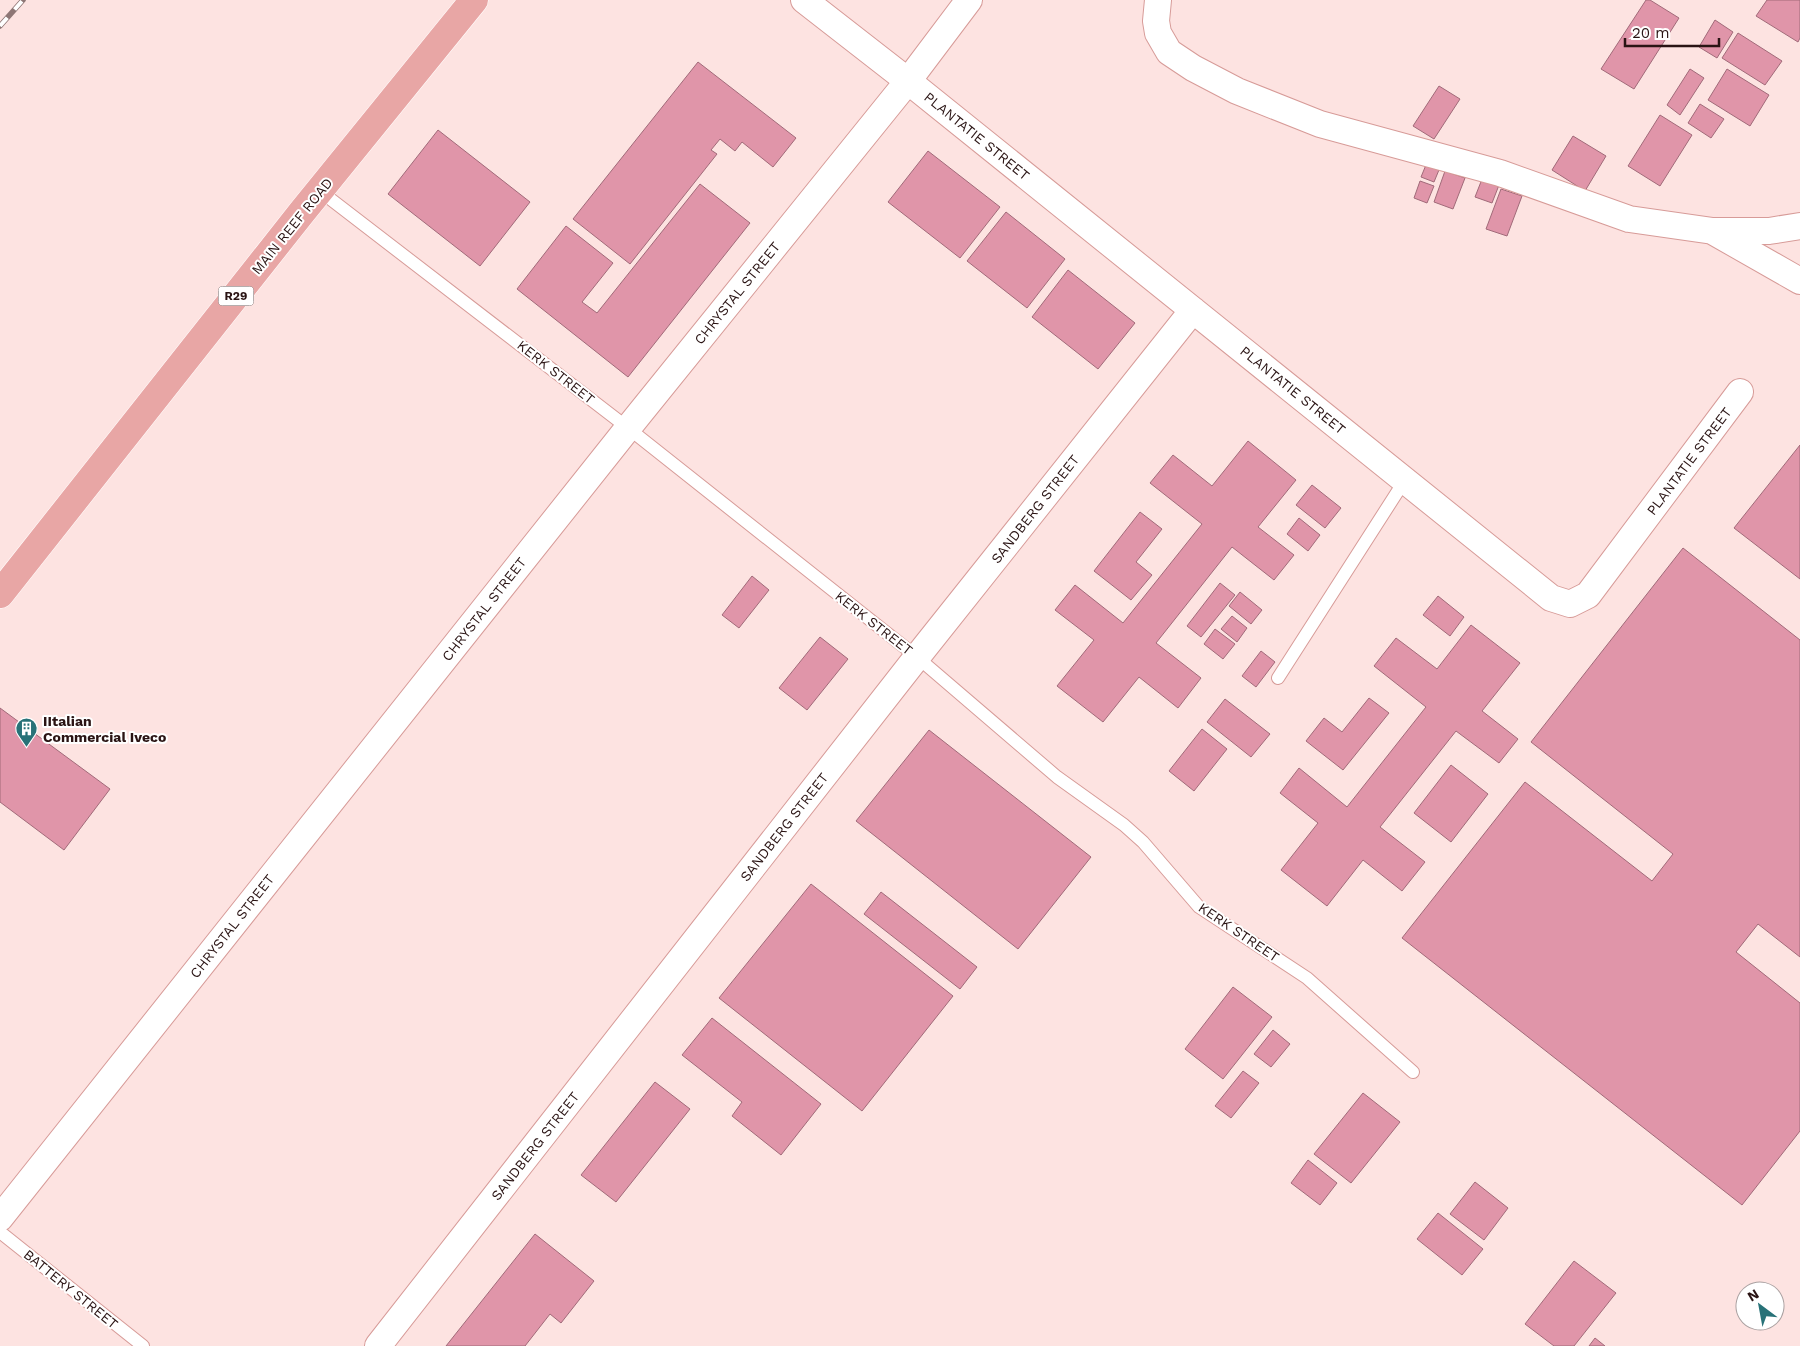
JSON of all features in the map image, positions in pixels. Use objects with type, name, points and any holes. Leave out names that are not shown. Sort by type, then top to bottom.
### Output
[{"type":"main road","name":"MAIN REEF ROAD","points":[[0,594],[320,190],[474,0]]},
{"type":"street","name":"PLANTATIE STREET","points":[[804,0],[908,81],[1550,598],[1570,604],[1588,595],[1740,392]]},
{"type":"street","name":"CHRYSTAL STREET","points":[[0,1218],[628,428],[908,81],[969,0]]},
{"type":"street","points":[[1158,0],[1158,33],[1169,52],[1193,68],[1238,91],[1320,124],[1500,173],[1629,219],[1713,231],[1769,231],[1800,226]]},
{"type":"street","points":[[1713,231],[1800,281]]},
{"type":"street","name":"SANDBERG STREET","points":[[378,1346],[917,657],[1193,310]]},
{"type":"lane","name":"KERK STREET","points":[[320,190],[628,428],[917,657],[1057,777],[1137,836],[1199,907],[1307,978],[1413,1072]]},
{"type":"lane","points":[[1278,678],[1405,480]]},
{"type":"lane","name":"BATTERY STREET","points":[[0,1232],[143,1346]]},
{"type":"building","points":[[1646,0],[1650,0],[1679,18],[1634,89],[1601,69]]},
{"type":"building","points":[[1767,0],[1800,0],[1800,38],[1798,42],[1756,16]]},
{"type":"building","points":[[1715,20],[1733,32],[1717,58],[1699,47]]},
{"type":"building","points":[[1738,33],[1782,61],[1765,85],[1722,58]]},
{"type":"building","points":[[698,62],[796,138],[773,167],[742,142],[735,151],[720,139],[711,150],[717,154],[630,264],[573,219]]},
{"type":"building","points":[[1690,69],[1704,78],[1680,115],[1667,105]]},
{"type":"building","points":[[1727,69],[1769,95],[1750,126],[1708,100]]},
{"type":"building","points":[[1439,86],[1460,99],[1434,139],[1413,126]]},
{"type":"building","points":[[1700,104],[1724,119],[1711,138],[1688,123]]},
{"type":"building","points":[[1660,115],[1692,135],[1660,186],[1628,166]]},
{"type":"building","points":[[438,130],[530,202],[480,266],[388,194]]},
{"type":"building","points":[[1573,136],[1606,156],[1585,191],[1552,170]]},
{"type":"building","points":[[928,151],[1000,207],[960,258],[888,202]]},
{"type":"building","points":[[1428,160],[1441,165],[1434,182],[1421,177]]},
{"type":"building","points":[[1445,171],[1465,178],[1453,209],[1434,202]]},
{"type":"building","points":[[1484,174],[1501,180],[1492,203],[1475,197]]},
{"type":"building","points":[[1420,181],[1434,186],[1427,203],[1414,198]]},
{"type":"building","points":[[700,184],[750,223],[628,377],[517,289],[566,226],[613,263],[582,302],[597,313]]},
{"type":"building","points":[[1501,189],[1522,196],[1507,236],[1486,229]]},
{"type":"building","points":[[1006,212],[1065,259],[1027,308],[967,261]]},
{"type":"building","points":[[1068,270],[1135,323],[1098,369],[1032,317]]},
{"type":"building","points":[[1248,441],[1296,480],[1258,527],[1294,555],[1274,580],[1232,547],[1156,643],[1201,678],[1178,708],[1139,677],[1103,722],[1057,686],[1094,640],[1055,610],[1075,585],[1123,623],[1202,524],[1150,483],[1173,455],[1212,486]]},
{"type":"building","points":[[1800,445],[1800,579],[1734,528]]},
{"type":"building","points":[[1312,485],[1341,508],[1325,528],[1296,505]]},
{"type":"building","points":[[1140,512],[1162,529],[1136,562],[1152,575],[1131,600],[1094,571]]},
{"type":"building","points":[[1299,518],[1320,535],[1308,551],[1287,534]]},
{"type":"building","points":[[1683,548],[1800,640],[1800,957],[1758,924],[1736,952],[1800,1003],[1800,1131],[1742,1205],[1402,938],[1525,782],[1652,881],[1673,854],[1531,742]]},
{"type":"building","points":[[752,576],[769,590],[739,628],[722,615]]},
{"type":"building","points":[[1220,583],[1235,595],[1201,637],[1187,626]]},
{"type":"building","points":[[1240,592],[1262,610],[1251,624],[1229,606]]},
{"type":"building","points":[[1438,596],[1464,617],[1450,636],[1423,615]]},
{"type":"building","points":[[1232,616],[1247,628],[1237,642],[1221,629]]},
{"type":"building","points":[[1471,625],[1520,663],[1482,711],[1518,739],[1499,763],[1456,731],[1380,827],[1425,862],[1402,891],[1363,860],[1327,906],[1281,870],[1318,823],[1280,793],[1299,768],[1347,807],[1426,707],[1374,666],[1396,638],[1437,669]]},
{"type":"building","points":[[1215,629],[1235,644],[1223,659],[1204,644]]},
{"type":"building","points":[[820,637],[848,659],[807,710],[779,688]]},
{"type":"building","points":[[1261,651],[1275,662],[1256,687],[1242,676]]},
{"type":"building","points":[[1369,698],[1389,713],[1343,770],[1306,741],[1324,718],[1342,732]]},
{"type":"building","points":[[1225,699],[1270,734],[1251,757],[1207,722]]},
{"type":"building","name":"IItalian Commercial Iveco","points":[[0,708],[110,789],[64,850],[0,802]]},
{"type":"building","points":[[1202,729],[1227,749],[1194,791],[1169,771]]},
{"type":"building","points":[[929,730],[1091,857],[1018,949],[856,821]]},
{"type":"building","points":[[1451,765],[1488,794],[1451,842],[1414,813]]},
{"type":"building","points":[[811,884],[953,996],[862,1111],[719,998]]},
{"type":"building","points":[[881,892],[977,967],[960,989],[864,914]]},
{"type":"building","points":[[1233,987],[1272,1017],[1223,1079],[1185,1049]]},
{"type":"building","points":[[712,1018],[821,1104],[781,1155],[732,1116],[742,1102],[682,1055]]},
{"type":"building","points":[[1273,1030],[1290,1044],[1271,1067],[1254,1054]]},
{"type":"building","points":[[1243,1071],[1259,1083],[1231,1118],[1215,1106]]},
{"type":"building","points":[[655,1082],[690,1109],[616,1202],[581,1175]]},
{"type":"building","points":[[1363,1093],[1400,1122],[1351,1183],[1314,1154]]},
{"type":"building","points":[[1308,1160],[1337,1183],[1320,1205],[1291,1183]]},
{"type":"building","points":[[1475,1182],[1508,1208],[1484,1240],[1450,1214]]},
{"type":"building","points":[[1438,1213],[1483,1249],[1462,1275],[1417,1239]]},
{"type":"building","points":[[535,1234],[594,1281],[561,1323],[550,1314],[525,1346],[446,1346]]},
{"type":"building","points":[[1574,1261],[1616,1293],[1574,1346],[1554,1346],[1525,1324]]},
{"type":"building","points":[[1595,1338],[1605,1346],[1589,1346]]},
{"type":"railway","points":[[0,26],[23,0]]},
{"type":"place","name":"IItalian Commercial Iveco","points":[[27,748]]}]
